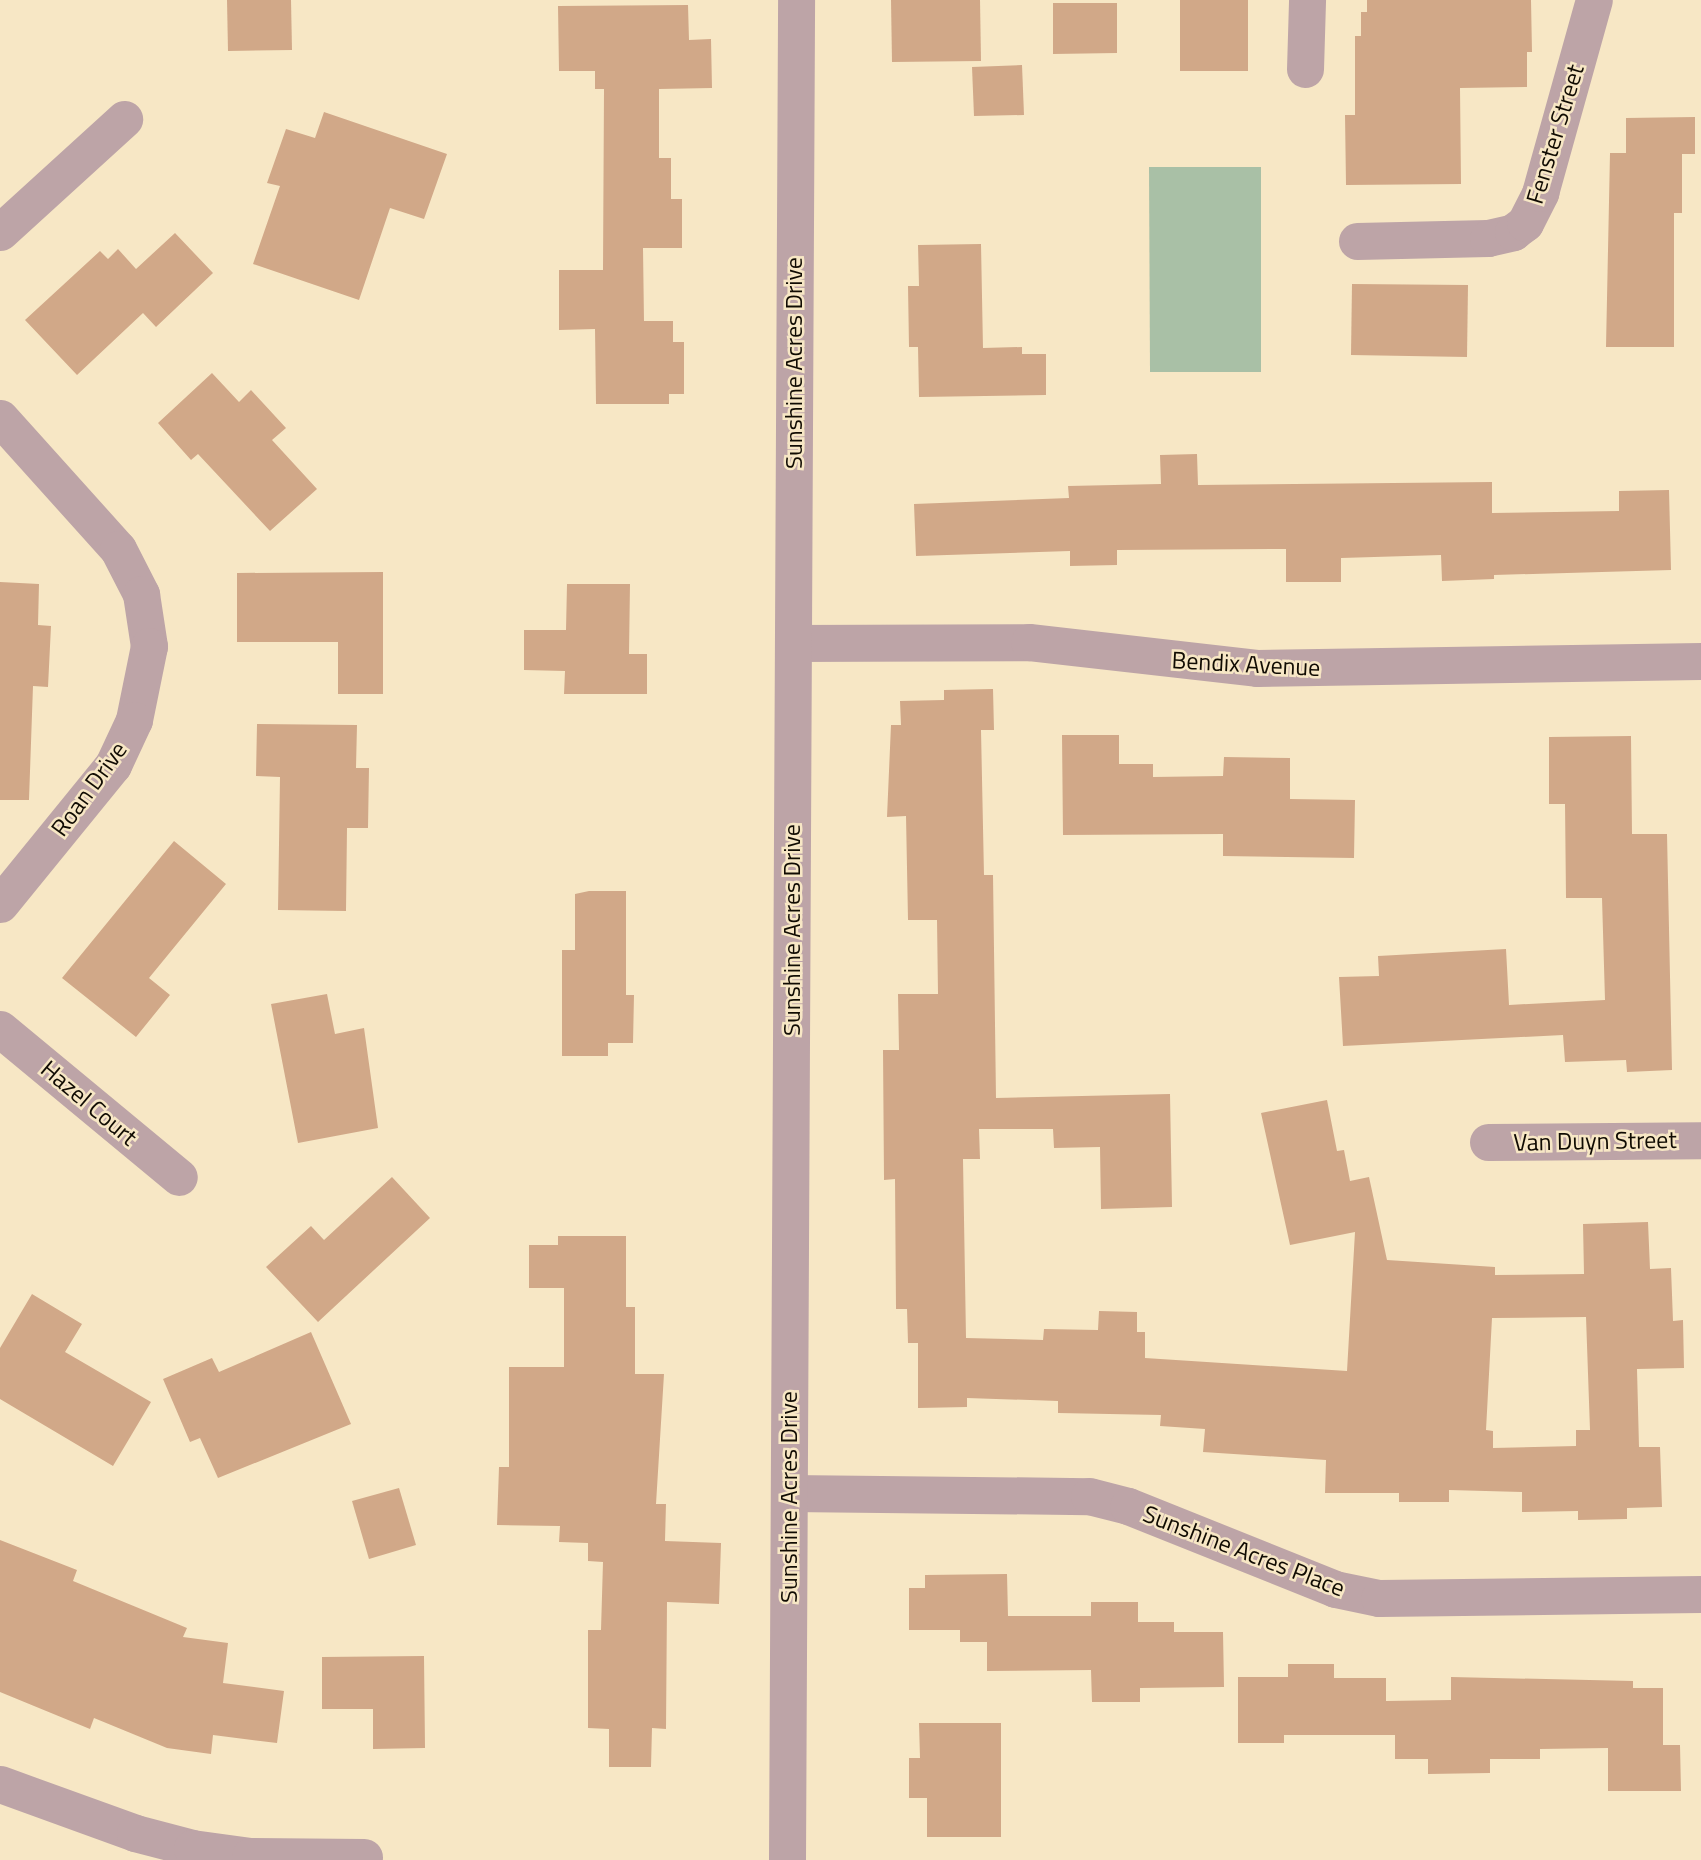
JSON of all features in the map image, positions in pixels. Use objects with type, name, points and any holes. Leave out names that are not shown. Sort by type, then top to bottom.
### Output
[{"type":"street","name":"Sunshine Acres Drive","points":[[787,1860],[796,0]]},
{"type":"street","points":[[1305,69],[1307,0]]},
{"type":"street","name":"Fenster Street","points":[[1357,241],[1489,238],[1513,232],[1525,223],[1540,192],[1594,0]]},
{"type":"street","points":[[0,232],[124,119]]},
{"type":"street","name":"Roan Drive","points":[[0,418],[118,549],[141,594],[149,646],[134,720],[113,765],[0,904]]},
{"type":"street","name":"Bendix Avenue","points":[[793,643],[1029,642],[1257,668],[1701,662]]},
{"type":"street","name":"Hazel Court","points":[[0,1029],[179,1177]]},
{"type":"street","name":"Van Duyn Street","points":[[1489,1142],[1701,1140]]},
{"type":"street","name":"Sunshine Acres Place","points":[[789,1493],[1089,1496],[1128,1506],[1335,1589],[1379,1598],[1701,1594]]},
{"type":"street","points":[[0,1784],[135,1833],[192,1848],[250,1856],[364,1857]]},
{"type":"green space","points":[[1149,167],[1261,167],[1261,372],[1150,372]]},
{"type":"building","points":[[227,0],[291,0],[292,50],[228,51]]},
{"type":"building","points":[[891,0],[980,0],[981,61],[892,62]]},
{"type":"building","points":[[1180,0],[1248,0],[1248,71],[1180,71]]},
{"type":"building","points":[[1367,0],[1531,0],[1532,52],[1527,52],[1527,87],[1460,88],[1461,184],[1346,185],[1345,115],[1355,115],[1355,36],[1361,36],[1361,12],[1367,12]]},
{"type":"building","points":[[1053,3],[1117,3],[1117,53],[1053,54]]},
{"type":"building","points":[[688,5],[689,40],[711,39],[712,88],[659,89],[659,158],[671,158],[671,199],[682,199],[682,248],[643,248],[644,321],[673,321],[673,342],[684,342],[684,394],[669,394],[669,404],[596,404],[595,329],[559,330],[559,270],[603,270],[604,89],[595,89],[595,71],[559,71],[558,6]]},
{"type":"building","points":[[1022,65],[1024,115],[974,116],[972,67]]},
{"type":"building","points":[[324,112],[447,154],[424,219],[390,208],[359,300],[253,264],[280,186],[267,183],[286,129],[315,138]]},
{"type":"building","points":[[1695,117],[1695,154],[1682,154],[1682,213],[1674,213],[1674,347],[1606,347],[1610,153],[1626,153],[1626,118]]},
{"type":"building","points":[[175,233],[213,273],[156,327],[143,313],[77,375],[25,320],[100,251],[108,259],[118,249],[136,269]]},
{"type":"building","points":[[981,244],[983,348],[1022,347],[1022,354],[1046,354],[1046,395],[919,397],[918,347],[909,347],[908,286],[919,286],[918,245]]},
{"type":"building","points":[[1352,284],[1468,285],[1467,357],[1351,355]]},
{"type":"building","points":[[212,373],[239,402],[251,390],[286,428],[272,440],[317,489],[270,531],[198,454],[191,460],[158,423]]},
{"type":"building","points":[[1197,454],[1198,485],[1492,482],[1492,513],[1619,511],[1619,491],[1669,490],[1671,570],[1494,575],[1494,579],[1442,581],[1441,555],[1341,558],[1341,582],[1286,582],[1286,549],[1117,550],[1117,565],[1070,566],[1070,551],[916,556],[914,504],[1069,498],[1068,486],[1161,484],[1160,455]]},
{"type":"building","points":[[383,572],[383,694],[338,694],[338,642],[237,642],[237,573]]},
{"type":"building","points":[[0,582],[39,584],[38,625],[51,626],[48,687],[33,686],[29,800],[0,800]]},
{"type":"building","points":[[567,584],[630,584],[629,654],[647,654],[647,694],[564,694],[565,671],[524,670],[524,630],[566,630]]},
{"type":"building","points":[[993,689],[994,730],[981,730],[984,875],[993,875],[996,1098],[1170,1094],[1172,1207],[1101,1209],[1100,1147],[1054,1148],[1053,1129],[979,1129],[980,1159],[963,1159],[966,1338],[1043,1340],[1044,1329],[1098,1330],[1099,1311],[1137,1312],[1137,1332],[1145,1332],[1145,1358],[1347,1371],[1355,1232],[1290,1245],[1261,1113],[1327,1100],[1337,1151],[1344,1150],[1350,1181],[1369,1177],[1387,1260],[1495,1267],[1495,1275],[1584,1274],[1583,1224],[1648,1222],[1650,1269],[1671,1268],[1673,1321],[1683,1320],[1684,1368],[1637,1369],[1639,1447],[1660,1447],[1662,1507],[1627,1508],[1627,1519],[1578,1520],[1578,1511],[1522,1512],[1522,1492],[1449,1490],[1449,1502],[1399,1502],[1399,1493],[1325,1493],[1326,1460],[1203,1452],[1205,1429],[1160,1426],[1161,1415],[1058,1413],[1058,1401],[967,1398],[967,1407],[918,1408],[918,1343],[908,1343],[907,1309],[896,1309],[895,1179],[884,1180],[883,1050],[899,1050],[898,994],[938,994],[937,920],[908,920],[906,816],[887,817],[891,725],[901,725],[900,701],[944,700],[944,690]],"holes":[[[1586,1317],[1590,1430],[1576,1430],[1576,1446],[1493,1448],[1493,1431],[1486,1430],[1492,1318]]]},
{"type":"building","points":[[257,724],[357,725],[356,768],[369,768],[368,828],[347,828],[346,911],[278,910],[280,777],[256,776]]},
{"type":"building","points":[[1062,735],[1119,735],[1119,764],[1153,764],[1153,777],[1223,776],[1224,757],[1290,758],[1290,799],[1355,800],[1354,858],[1223,856],[1223,834],[1063,835]]},
{"type":"building","points":[[1631,736],[1632,834],[1667,834],[1672,1070],[1627,1072],[1626,1060],[1565,1062],[1563,1035],[1343,1046],[1339,977],[1379,976],[1378,956],[1506,949],[1509,1005],[1605,1000],[1602,898],[1566,898],[1565,804],[1549,804],[1549,737]]},
{"type":"building","points":[[174,841],[226,884],[149,978],[170,995],[136,1037],[62,978]]},
{"type":"building","points":[[589,891],[626,891],[626,995],[634,995],[633,1043],[608,1043],[608,1056],[562,1056],[562,950],[575,950],[575,894]]},
{"type":"building","points":[[327,994],[335,1034],[364,1028],[378,1128],[298,1143],[271,1004]]},
{"type":"building","points":[[392,1177],[430,1218],[318,1322],[266,1267],[311,1226],[324,1240]]},
{"type":"building","points":[[558,1236],[626,1236],[626,1307],[635,1307],[635,1374],[664,1374],[656,1504],[666,1504],[665,1541],[721,1543],[719,1604],[667,1602],[666,1729],[652,1728],[651,1767],[609,1767],[609,1729],[588,1728],[588,1630],[601,1630],[603,1562],[588,1561],[588,1543],[559,1542],[560,1526],[497,1525],[499,1467],[509,1467],[509,1367],[564,1367],[564,1288],[529,1288],[529,1245],[558,1245]]},
{"type":"building","points":[[32,1294],[82,1324],[65,1352],[151,1402],[113,1466],[0,1399],[0,1348]]},
{"type":"building","points":[[311,1332],[351,1424],[218,1478],[200,1438],[190,1442],[163,1379],[212,1358],[219,1372]]},
{"type":"building","points":[[399,1488],[416,1545],[369,1559],[352,1501]]},
{"type":"building","points":[[0,1540],[77,1570],[73,1581],[187,1628],[183,1637],[228,1643],[223,1683],[284,1691],[277,1743],[213,1735],[211,1754],[167,1748],[94,1718],[90,1729],[0,1692]]},
{"type":"building","points":[[1007,1574],[1008,1616],[1091,1616],[1091,1602],[1138,1602],[1138,1622],[1174,1622],[1174,1632],[1223,1632],[1224,1687],[1140,1688],[1140,1702],[1092,1702],[1091,1670],[987,1671],[987,1642],[960,1642],[960,1630],[909,1630],[909,1588],[925,1588],[925,1575]]},
{"type":"building","points":[[424,1656],[425,1748],[373,1749],[373,1709],[322,1709],[322,1657]]},
{"type":"building","points":[[1288,1664],[1334,1664],[1334,1678],[1386,1678],[1386,1701],[1451,1700],[1451,1677],[1633,1681],[1633,1688],[1663,1688],[1663,1745],[1680,1745],[1681,1791],[1608,1791],[1608,1748],[1540,1749],[1540,1759],[1490,1759],[1490,1773],[1428,1774],[1428,1759],[1395,1759],[1395,1735],[1284,1735],[1284,1743],[1238,1743],[1238,1677],[1288,1677]]},
{"type":"building","points":[[919,1723],[1001,1723],[1001,1837],[927,1837],[927,1798],[909,1798],[909,1758],[920,1758]]}]
